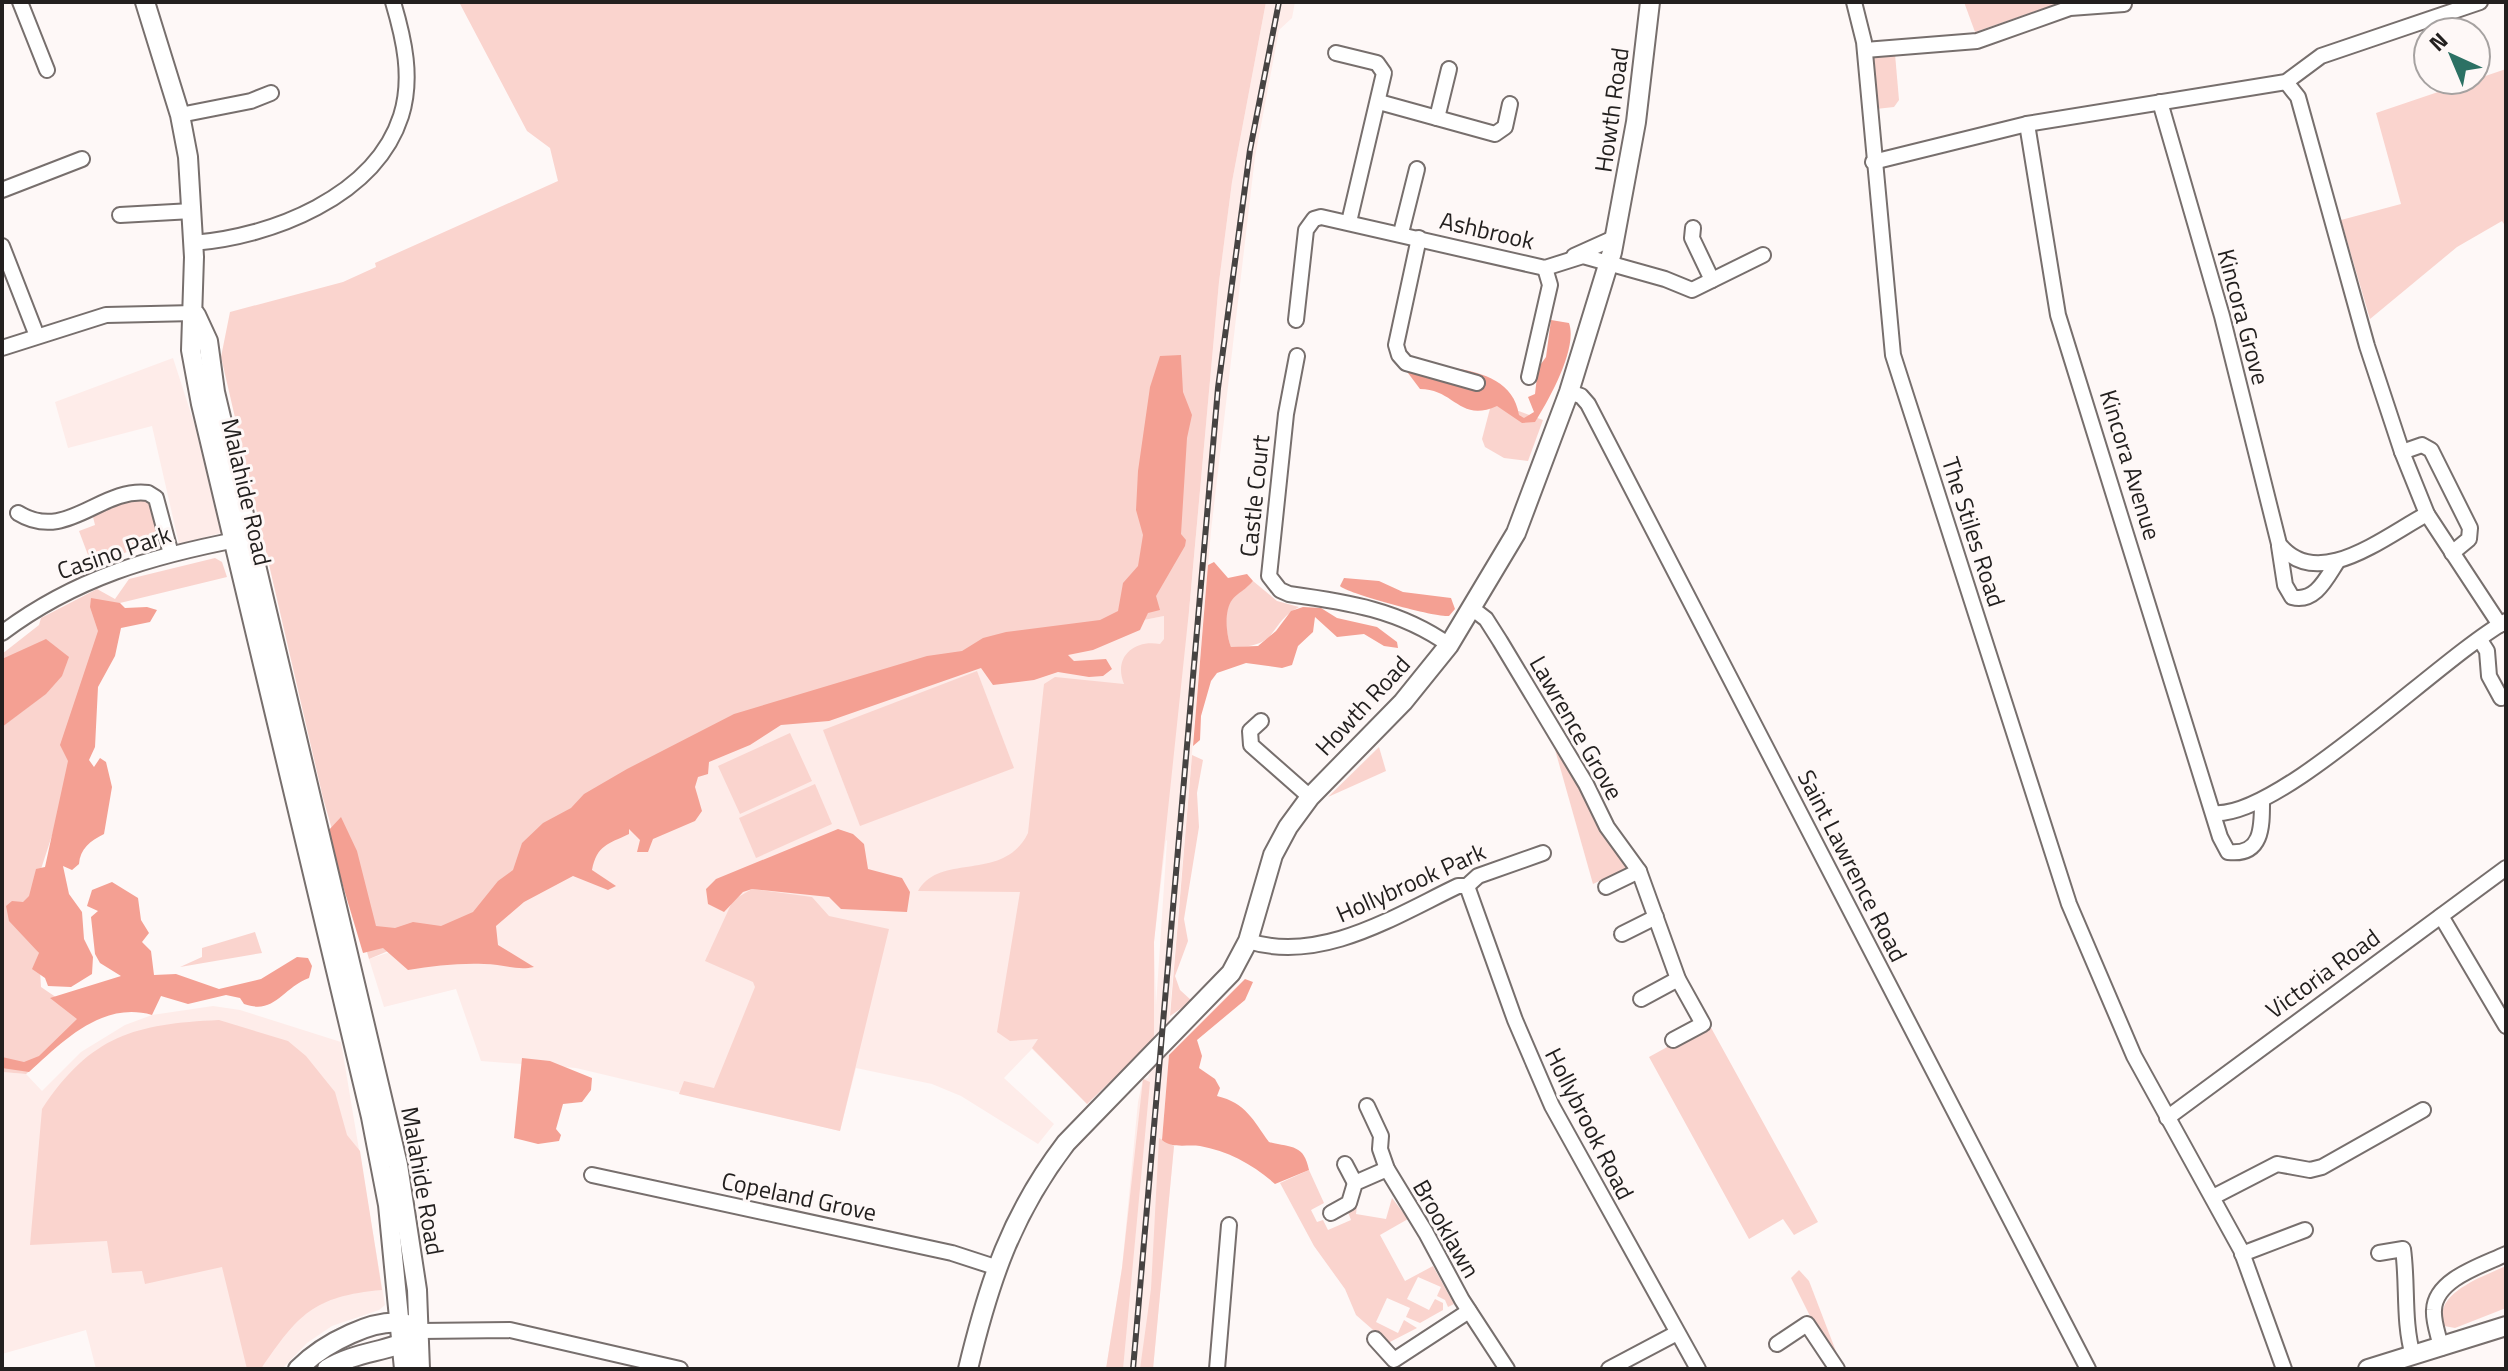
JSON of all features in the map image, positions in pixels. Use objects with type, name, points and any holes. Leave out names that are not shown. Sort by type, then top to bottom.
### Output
[{"type":"main road","name":"Malahide Road","points":[[145,2],[180,115],[192,211],[195,313],[208,341],[241,539],[353,1007],[396,1204],[420,1331],[420,1369]]},
{"type":"main road","name":"Howth Road","points":[[968,1369],[995,1267],[1022,1208],[1060,1151],[1231,973],[1248,941],[1273,855],[1310,797],[1403,702],[1449,645],[1516,533],[1569,392],[1608,264],[1636,122],[1650,2]]},
{"type":"main road","name":"Malahide Road","points":[[396,1204],[404,1369]]},
{"type":"main road","points":[[298,1369],[329,1344],[372,1328],[402,1322],[420,1331],[403,1344],[359,1352],[334,1365],[329,1344]]},
{"type":"main road","points":[[2368,1369],[2506,1326]]},
{"type":"street","points":[[20,2],[47,70]]},
{"type":"street","points":[[193,243],[268,229],[297,217],[343,189],[376,159],[395,132],[406,89],[406,58],[393,2]]},
{"type":"street","name":"The Stiles Road","points":[[1854,2],[1865,50],[1893,355],[2069,904],[2134,1056],[2242,1254],[2284,1369]]},
{"type":"street","points":[[1873,162],[2027,124],[2286,82],[2321,56],[2480,2]]},
{"type":"street","points":[[1865,50],[1977,41],[2070,8],[2124,4]]},
{"type":"street","points":[[1336,53],[1382,67],[1384,73],[1349,222]]},
{"type":"street","points":[[1437,118],[1449,69]]},
{"type":"street","points":[[2214,813],[2235,813],[2262,800],[2349,741],[2503,623],[2427,514],[2402,452],[2358,316],[2300,101],[2286,82]]},
{"type":"street","points":[[180,115],[251,101],[271,93]]},
{"type":"street","points":[[1379,102],[1495,134],[1505,127],[1510,104]]},
{"type":"street","name":"Kincora Grove","points":[[2160,102],[2222,316],[2279,544],[2285,585],[2292,597],[2301,599],[2312,595],[2337,562],[2427,514]]},
{"type":"street","name":"Kincora Avenue","points":[[2027,124],[2058,315],[2223,846],[2228,852],[2241,853],[2255,846],[2260,837],[2262,800]]},
{"type":"street","points":[[2,190],[82,159]]},
{"type":"street","name":"Ashbrook","points":[[1401,233],[1417,169]]},
{"type":"street","points":[[120,215],[140,207],[192,211]]},
{"type":"street","name":"Ashbrook","points":[[1296,320],[1309,223],[1321,217],[1545,268],[1614,238]]},
{"type":"street","points":[[1693,228],[1692,238],[1712,280]]},
{"type":"street","name":"Ashbrook","points":[[1419,238],[1396,345],[1399,355],[1406,363],[1477,383]]},
{"type":"street","points":[[2,246],[37,336]]},
{"type":"street","points":[[1570,258],[1583,256],[1665,279],[1692,290],[1763,255]]},
{"type":"street","name":"Ashbrook","points":[[1529,377],[1550,285],[1545,268]]},
{"type":"street","points":[[2,348],[106,315],[195,313]]},
{"type":"street","name":"Castle Court","points":[[1297,356],[1286,414],[1268,564],[1274,584],[1289,594],[1385,611],[1449,645]]},
{"type":"street","name":"Saint Lawrence Road","points":[[1569,392],[1581,396],[1588,404],[2088,1369]]},
{"type":"street","points":[[2402,452],[2422,445],[2431,450],[2470,528],[2469,539],[2452,553]]},
{"type":"street","points":[[18,513],[41,522],[61,521],[84,515],[99,502],[148,493],[156,498],[171,554]]},
{"type":"street","name":"Casino Park","points":[[2,633],[48,600],[77,585],[171,554],[241,539]]},
{"type":"street","points":[[2279,544],[2288,555],[2304,564],[2337,562]]},
{"type":"street","name":"Lawrence Grove","points":[[1473,609],[1486,619],[1500,641],[1586,784],[1607,827],[1639,871],[1678,979],[1703,1024],[1673,1040]]},
{"type":"street","points":[[2480,640],[2487,651],[2489,676],[2501,698]]},
{"type":"street","points":[[1261,721],[1250,731],[1248,739],[1251,745],[1310,797]]},
{"type":"street","name":"Hollybrook Park","points":[[1248,941],[1286,948],[1338,940],[1458,886],[1467,886],[1478,876],[1543,853]]},
{"type":"street","name":"Victoria Road","points":[[2167,1118],[2506,868]]},
{"type":"street","points":[[1606,887],[1639,871]]},
{"type":"street","name":"Hollybrook Road","points":[[1467,886],[1515,1020],[1552,1106],[1698,1369]]},
{"type":"street","points":[[2441,916],[2506,1026]]},
{"type":"street","points":[[1622,934],[1656,917]]},
{"type":"street","points":[[1641,999],[1678,979]]},
{"type":"street","name":"Brooklawn","points":[[1367,1106],[1381,1136],[1380,1149],[1387,1169],[1469,1311],[1507,1369]]},
{"type":"street","points":[[2213,1197],[2271,1166],[2284,1164],[2310,1170],[2322,1167],[2423,1110]]},
{"type":"street","points":[[1345,1164],[1355,1183]]},
{"type":"street","name":"Brooklawn","points":[[1331,1213],[1349,1203],[1355,1183],[1387,1169]]},
{"type":"street","name":"Copeland Grove","points":[[592,1175],[952,1253],[995,1267]]},
{"type":"street","points":[[1217,1369],[1229,1225]]},
{"type":"street","points":[[2242,1254],[2305,1230]]},
{"type":"street","points":[[2379,1253],[2403,1249],[2408,1288],[2406,1325],[2413,1356]]},
{"type":"street","points":[[2441,1348],[2433,1312],[2440,1294],[2454,1280],[2506,1254]]},
{"type":"street","name":"Brooklawn","points":[[1375,1339],[1394,1360],[1469,1311]]},
{"type":"street","points":[[1777,1344],[1807,1324],[1837,1369]]},
{"type":"street","points":[[420,1331],[510,1330],[680,1369]]},
{"type":"street","points":[[1609,1369],[1677,1333]]},
{"type":"shaded area","points":[[459,2],[1266,2],[1232,182],[1219,282],[1154,942],[1154,1039],[1087,1104],[1032,1048],[1038,1039],[1010,1041],[997,1032],[1020,892],[918,891],[928,879],[941,873],[1004,858],[1017,848],[1028,833],[1044,684],[1055,677],[1124,684],[1121,666],[1124,658],[1134,647],[1160,644],[1164,639],[1164,616],[1069,635],[787,714],[677,765],[474,915],[369,959],[323,798],[221,357],[230,312],[343,282],[376,267],[375,263],[558,181],[550,148],[527,131]]},
{"type":"shaded area","points":[[1266,2],[1295,2],[1292,18],[1279,30],[1255,157],[1211,531],[1166,1056],[1169,1055],[1162,1140],[1174,1146],[1153,1369],[1106,1369],[1122,1268],[1138,1102],[1143,1079],[1148,1078],[1151,1068],[1154,1040],[1087,1104],[1032,1049],[1004,1078],[1054,1124],[1038,1144],[961,1096],[932,1084],[856,1068],[840,1131],[576,1068],[481,1061],[456,989],[384,1007],[369,959],[393,951],[787,714],[1069,635],[1189,611],[1219,282],[1232,182]],"holes":[[[1167,841],[1156,1005],[1154,942]]]},
{"type":"shaded area","points":[[1964,2],[2062,2],[1975,32]]},
{"type":"shaded area","points":[[1895,54],[1899,100],[1894,107],[1876,109],[1871,56]]},
{"type":"shaded area","points":[[2506,69],[2506,227],[2502,221],[2457,247],[2370,319],[2341,220],[2401,204],[2376,113],[2426,96],[2492,96],[2492,74]]},
{"type":"shaded area","points":[[1551,320],[1569,323],[1571,334],[1561,374],[1535,422],[1522,423],[1497,406],[1474,411],[1465,408],[1432,390],[1420,389],[1405,369],[1430,374],[1451,368],[1486,376],[1511,394],[1519,415],[1524,418],[1534,412],[1528,397],[1535,394],[1538,368],[1546,357]]},
{"type":"shaded area","points":[[1181,355],[1183,392],[1192,415],[1187,438],[1181,534],[1186,540],[1185,546],[1156,596],[1160,610],[1148,613],[1140,630],[1093,650],[1068,655],[1074,661],[1106,659],[1112,669],[1103,676],[1058,672],[1034,680],[993,685],[981,668],[829,721],[781,725],[750,745],[709,762],[708,774],[698,777],[695,787],[702,811],[695,821],[653,839],[648,852],[637,852],[640,840],[629,829],[629,834],[600,850],[592,870],[616,886],[608,890],[573,876],[524,902],[496,926],[498,945],[534,967],[465,964],[408,970],[383,948],[363,953],[327,832],[341,817],[357,851],[376,926],[395,928],[413,922],[441,926],[473,912],[498,881],[513,870],[522,843],[543,823],[571,808],[584,794],[627,769],[734,714],[927,656],[962,651],[983,638],[1006,632],[1100,620],[1118,611],[1123,583],[1138,566],[1143,535],[1136,510],[1138,471],[1150,387],[1160,356]]},
{"type":"shaded area","points":[[173,358],[195,426],[221,533],[179,544],[152,426],[68,448],[55,402]]},
{"type":"shaded area","points":[[1492,401],[1543,420],[1528,461],[1504,458],[1485,447],[1482,439]]},
{"type":"shaded area","points":[[142,498],[151,504],[157,543],[91,563],[79,531],[95,525],[93,517],[111,506]]},
{"type":"shaded area","points":[[215,558],[222,562],[227,577],[120,603],[82,744],[21,930],[39,953],[41,987],[88,1019],[26,1074],[2,1072],[2,654],[39,625],[41,618],[97,589],[115,599],[129,579]]},
{"type":"shaded area","points":[[1214,562],[1228,578],[1247,574],[1253,581],[1229,605],[1227,623],[1231,647],[1258,646],[1276,631],[1291,611],[1303,607],[1321,608],[1337,618],[1377,627],[1397,642],[1398,648],[1384,646],[1364,634],[1337,637],[1315,617],[1313,632],[1298,646],[1292,665],[1282,668],[1246,663],[1217,673],[1211,681],[1201,716],[1200,740],[1193,746],[1208,565]]},
{"type":"shaded area","points":[[1344,578],[1379,581],[1403,592],[1451,598],[1455,609],[1449,616],[1441,616],[1392,604],[1340,586]]},
{"type":"shaded area","points":[[1253,581],[1277,601],[1299,607],[1258,644],[1231,647],[1226,623],[1227,609],[1234,597]]},
{"type":"shaded area","points":[[91,598],[120,603],[125,608],[157,610],[150,622],[121,628],[115,656],[98,687],[95,747],[89,760],[94,767],[100,758],[106,762],[112,787],[104,834],[87,846],[79,864],[72,870],[63,866],[69,894],[82,912],[84,939],[93,957],[92,974],[71,987],[48,986],[45,978],[32,969],[39,953],[9,921],[6,906],[12,901],[23,902],[29,896],[36,869],[45,867],[68,761],[60,745],[98,631],[90,607]]},
{"type":"shaded area","points":[[46,639],[69,657],[62,676],[46,694],[2,727],[2,659]]},
{"type":"shaded area","points":[[977,671],[1014,768],[860,826],[823,730]]},
{"type":"shaded area","points":[[790,733],[812,781],[740,814],[718,766]]},
{"type":"shaded area","points":[[1554,746],[1629,867],[1593,884]]},
{"type":"shaded area","points":[[1379,747],[1386,771],[1328,797]]},
{"type":"shaded area","points":[[1192,755],[1203,760],[1197,793],[1199,827],[1184,919],[1188,941],[1175,976],[1180,990],[1192,1001],[1170,1016]]},
{"type":"shaded area","points":[[815,784],[832,824],[756,858],[739,818]]},
{"type":"shaded area","points":[[838,829],[853,834],[864,844],[868,869],[902,878],[910,892],[907,912],[841,909],[829,897],[752,889],[743,892],[724,912],[708,904],[706,889],[716,879]]},
{"type":"shaded area","points":[[112,882],[138,898],[141,920],[149,933],[142,942],[151,951],[154,975],[176,974],[219,989],[261,979],[297,957],[308,958],[312,966],[309,978],[271,1004],[263,1006],[244,1004],[240,998],[226,995],[188,1004],[161,996],[152,1015],[134,1012],[100,1019],[70,1037],[29,1072],[2,1068],[2,1057],[24,1062],[39,1056],[77,1019],[50,998],[121,976],[100,963],[95,954],[91,917],[98,911],[87,906],[92,890]]},
{"type":"shaded area","points":[[752,889],[812,897],[829,916],[889,929],[840,1131],[679,1094],[684,1081],[714,1088],[755,987],[753,982],[705,961],[733,900]]},
{"type":"shaded area","points":[[255,932],[262,953],[180,967],[202,957],[202,948]]},
{"type":"shaded area","points":[[1245,979],[1253,982],[1245,1000],[1197,1040],[1202,1056],[1199,1068],[1215,1079],[1220,1088],[1217,1096],[1242,1108],[1269,1142],[1296,1148],[1304,1156],[1309,1170],[1275,1184],[1230,1155],[1210,1148],[1180,1146],[1162,1140],[1169,1055]]},
{"type":"shaded area","points":[[213,1006],[240,1010],[341,1042],[385,1305],[379,1310],[332,1326],[307,1343],[282,1369],[96,1369],[86,1330],[2,1354],[2,1072],[26,1074],[42,1091],[81,1052],[125,1025],[152,1015]]},
{"type":"shaded area","points":[[219,1020],[288,1041],[306,1056],[335,1092],[347,1135],[360,1151],[382,1290],[339,1297],[323,1303],[297,1322],[261,1369],[247,1369],[222,1267],[145,1284],[142,1271],[112,1273],[107,1241],[30,1245],[42,1109],[60,1084],[97,1049],[117,1038],[163,1025]]},
{"type":"shaded area","points":[[1709,1024],[1818,1222],[1794,1235],[1783,1219],[1749,1239],[1649,1057]]},
{"type":"shaded area","points":[[522,1058],[550,1061],[592,1078],[591,1090],[582,1102],[563,1104],[556,1129],[561,1135],[559,1141],[538,1144],[514,1138]]},
{"type":"shaded area","points":[[1143,1079],[1150,1082],[1123,1369],[1106,1369],[1122,1268]]},
{"type":"shaded area","points":[[1159,1138],[1174,1146],[1153,1369],[1140,1369],[1151,1289]]},
{"type":"shaded area","points":[[1309,1170],[1324,1203],[1311,1210],[1317,1222],[1323,1220],[1328,1230],[1351,1220],[1348,1212],[1358,1198],[1356,1214],[1386,1219],[1392,1198],[1408,1219],[1380,1235],[1405,1281],[1433,1266],[1454,1304],[1448,1307],[1445,1300],[1437,1296],[1441,1287],[1418,1277],[1407,1299],[1429,1310],[1435,1299],[1443,1303],[1443,1310],[1420,1323],[1406,1317],[1410,1308],[1387,1298],[1376,1322],[1398,1333],[1404,1320],[1417,1328],[1388,1343],[1356,1315],[1345,1289],[1314,1246],[1280,1183]]},
{"type":"shaded area","points":[[2506,1266],[2506,1308],[2455,1328],[2444,1326],[2442,1314],[2452,1295]]},
{"type":"shaded area","points":[[1799,1270],[1809,1281],[1842,1367],[1818,1332],[1791,1278]]},
{"type":"railway","points":[[1133,1369],[1218,388],[1250,150],[1279,2]]}]
